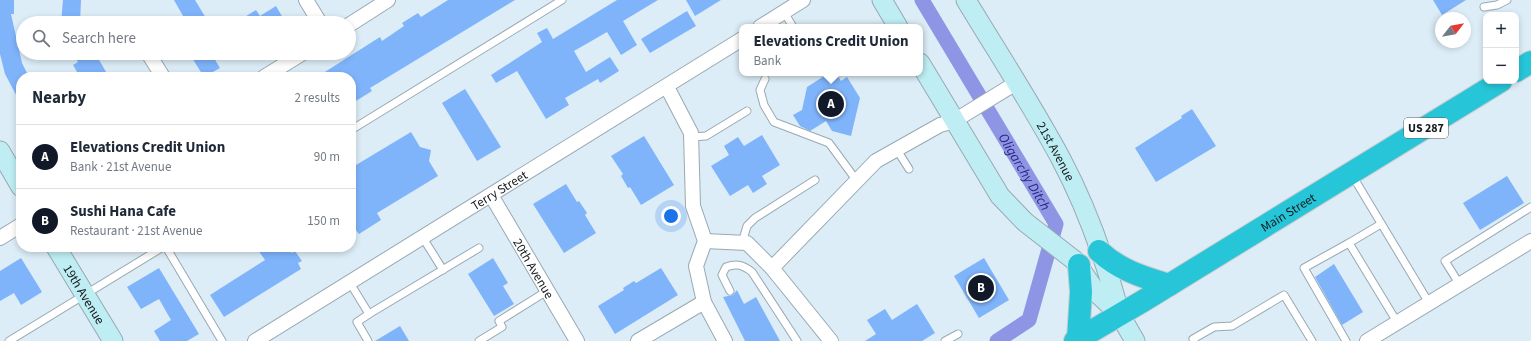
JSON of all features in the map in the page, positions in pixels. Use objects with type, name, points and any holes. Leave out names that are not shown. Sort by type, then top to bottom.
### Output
[{"type":"highway","points":[[1519,69],[1531,62]]},
{"type":"highway","name":"Main Street","points":[[1076,340],[1120,315],[1351,174],[1495,84]]},
{"type":"highway","points":[[1099,251],[1110,261],[1126,270],[1169,285]]},
{"type":"highway","points":[[1076,340],[1081,292],[1079,265]]},
{"type":"street","points":[[306,0],[316,16]]},
{"type":"street","points":[[356,20],[388,0]]},
{"type":"street","points":[[882,0],[896,24]]},
{"type":"street","name":"21st Avenue","points":[[966,0],[1061,159],[1078,194],[1110,280],[1120,315],[1135,341]]},
{"type":"street","points":[[765,24],[800,1]]},
{"type":"street","name":"Terry Street","points":[[256,341],[668,87],[739,41]]},
{"type":"street","points":[[152,60],[160,72]]},
{"type":"street","points":[[272,72],[292,60]]},
{"type":"street","name":"21st Avenue","points":[[923,68],[1000,196],[1025,222],[1079,265],[1096,292],[1120,315]]},
{"type":"street","points":[[772,268],[876,161],[940,125],[954,121],[974,107],[1016,83]]},
{"type":"street","points":[[668,87],[691,133],[693,206],[705,241],[696,266],[704,302],[725,341]]},
{"type":"street","points":[[0,151],[16,178]]},
{"type":"street","name":"20th Avenue","points":[[491,196],[577,341]]},
{"type":"street","points":[[0,238],[16,228]]},
{"type":"street","points":[[705,241],[747,243],[772,268],[831,341]]},
{"type":"street","points":[[1366,341],[1531,241]]},
{"type":"street","name":"19th Avenue","points":[[59,252],[113,341]]},
{"type":"street","points":[[638,341],[704,302]]},
{"type":"lane","points":[[356,127],[562,0]]},
{"type":"lane","points":[[1484,7],[1497,5],[1507,0]]},
{"type":"lane","points":[[784,12],[791,24]]},
{"type":"lane","points":[[765,79],[760,90],[764,105],[774,122],[829,143],[857,181]]},
{"type":"lane","points":[[691,137],[706,136],[747,112]]},
{"type":"lane","points":[[897,150],[908,170]]},
{"type":"lane","points":[[1351,174],[1429,303]]},
{"type":"lane","points":[[742,243],[747,226],[754,218],[815,180]]},
{"type":"lane","points":[[1460,285],[1445,261],[1531,207]]},
{"type":"lane","points":[[1346,341],[1304,268],[1381,224]]},
{"type":"lane","points":[[423,238],[443,270]]},
{"type":"lane","points":[[1349,243],[1397,322]]},
{"type":"lane","points":[[368,341],[357,322],[479,248]]},
{"type":"lane","points":[[10,341],[155,252]]},
{"type":"lane","points":[[169,252],[222,341]]},
{"type":"lane","points":[[730,291],[722,276],[726,267],[734,264],[744,266],[752,272],[797,341]]},
{"type":"lane","points":[[350,283],[370,314]]},
{"type":"lane","points":[[479,341],[502,327],[499,321],[547,291]]},
{"type":"lane","points":[[1194,341],[1193,339],[1214,327],[1232,326],[1284,295],[1312,341]]},
{"type":"lane","points":[[945,341],[958,334]]},
{"type":"building","points":[[0,0],[14,0],[14,14],[11,14],[16,36],[16,60],[21,60],[26,72],[16,72],[16,95],[5,74],[0,54]]},
{"type":"building","points":[[63,0],[81,0],[80,16],[62,16]]},
{"type":"building","points":[[174,0],[195,0],[205,16],[183,16]]},
{"type":"building","points":[[448,0],[515,0],[370,88],[372,91],[356,101],[356,72],[325,72],[344,60],[356,60],[356,52],[380,37],[382,41],[404,26],[402,23],[418,13],[421,17]]},
{"type":"building","points":[[617,0],[658,0],[623,21],[637,45],[621,55],[607,32],[574,51],[586,72],[610,57],[619,71],[600,83],[598,79],[565,98],[569,105],[546,119],[517,71],[496,83],[491,75],[542,42],[537,33],[547,28],[553,39]]},
{"type":"building","points":[[686,0],[721,0],[695,16]]},
{"type":"building","points":[[1433,0],[1466,0],[1447,12],[1440,12]]},
{"type":"building","points":[[276,6],[282,16],[260,16]]},
{"type":"building","points":[[256,10],[260,16],[246,16]]},
{"type":"building","points":[[687,11],[696,26],[650,53],[641,39]]},
{"type":"building","points":[[77,60],[99,60],[106,72],[77,72],[73,65],[78,62]]},
{"type":"building","points":[[193,60],[215,60],[220,68],[213,72],[201,72]]},
{"type":"building","points":[[824,76],[831,76],[833,79],[838,76],[841,81],[847,77],[860,98],[851,136],[832,131],[826,121],[810,131],[800,126],[793,115],[802,110],[807,87]]},
{"type":"building","points":[[465,89],[501,147],[477,161],[442,103]]},
{"type":"building","points":[[1192,109],[1216,146],[1156,182],[1135,148],[1182,118],[1181,116]]},
{"type":"building","points":[[411,132],[420,147],[431,150],[429,161],[438,176],[377,213],[381,220],[359,234],[356,230],[356,165]]},
{"type":"building","points":[[762,135],[780,165],[762,176],[767,184],[753,193],[748,185],[730,196],[711,166],[729,155],[724,146],[738,137],[744,146]]},
{"type":"building","points":[[644,136],[674,185],[641,205],[630,187],[628,188],[621,176],[623,174],[611,156]]},
{"type":"building","points":[[1507,176],[1524,203],[1480,230],[1463,203]]},
{"type":"building","points":[[566,184],[577,202],[579,201],[587,213],[585,215],[596,233],[564,253],[533,204]]},
{"type":"building","points":[[259,252],[296,252],[302,261],[298,263],[301,269],[224,317],[210,295],[265,260]]},
{"type":"building","points":[[21,258],[42,292],[21,305],[14,293],[0,301],[0,271]]},
{"type":"building","points":[[493,258],[508,283],[503,286],[514,304],[494,316],[468,274]]},
{"type":"building","points":[[984,258],[1009,300],[979,318],[954,276]]},
{"type":"building","points":[[1334,264],[1363,312],[1342,325],[1315,277]]},
{"type":"building","points":[[159,268],[199,334],[187,341],[160,341],[154,331],[171,320],[159,299],[141,309],[127,287]]},
{"type":"building","points":[[661,268],[678,295],[615,334],[598,306],[624,290],[623,288],[634,281],[636,283]]},
{"type":"building","points":[[737,290],[744,304],[756,297],[780,341],[745,341],[723,297],[733,295]]},
{"type":"building","points":[[917,304],[935,333],[922,341],[865,341],[876,334],[867,320],[885,309],[892,320]]},
{"type":"building","points":[[400,326],[409,341],[375,341]]},
{"type":"waterway","name":"Oligarchy Ditch","points":[[922,0],[1056,224],[1029,320],[997,341]]},
{"type":"place","name":"Elevations Credit Union","points":[[831,104]]},
{"type":"place","name":"Sushi Hana Cafe","points":[[981,288]]}]
